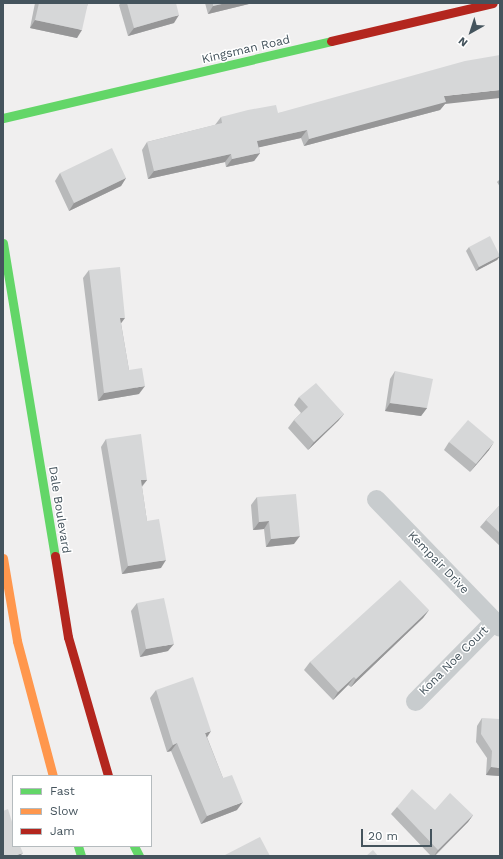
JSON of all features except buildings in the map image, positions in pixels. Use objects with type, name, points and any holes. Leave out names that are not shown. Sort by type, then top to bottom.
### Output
[{"type":"main road","name":"Kingsman Road","points":[[3,118],[493,3]]},
{"type":"main road","name":"Dale Boulevard","points":[[3,243],[68,637],[108,775]]},
{"type":"main road","points":[[3,558],[17,641],[53,775]]},
{"type":"main road","points":[[134,847],[139,856]]},
{"type":"street","name":"Kempair Drive","points":[[376,499],[497,624]]},
{"type":"street","name":"Kona Noe Court","points":[[415,701],[497,624]]},
{"type":"traffic: fast","points":[[3,118],[331,41]]},
{"type":"traffic: fast","points":[[3,243],[55,556]]},
{"type":"traffic: fast","points":[[78,847],[81,856]]},
{"type":"traffic: fast","points":[[134,847],[139,856]]},
{"type":"traffic: slow","points":[[3,558],[17,641],[53,775]]},
{"type":"traffic: jam","points":[[331,41],[493,3]]},
{"type":"traffic: jam","points":[[55,556],[68,637],[108,775]]}]
